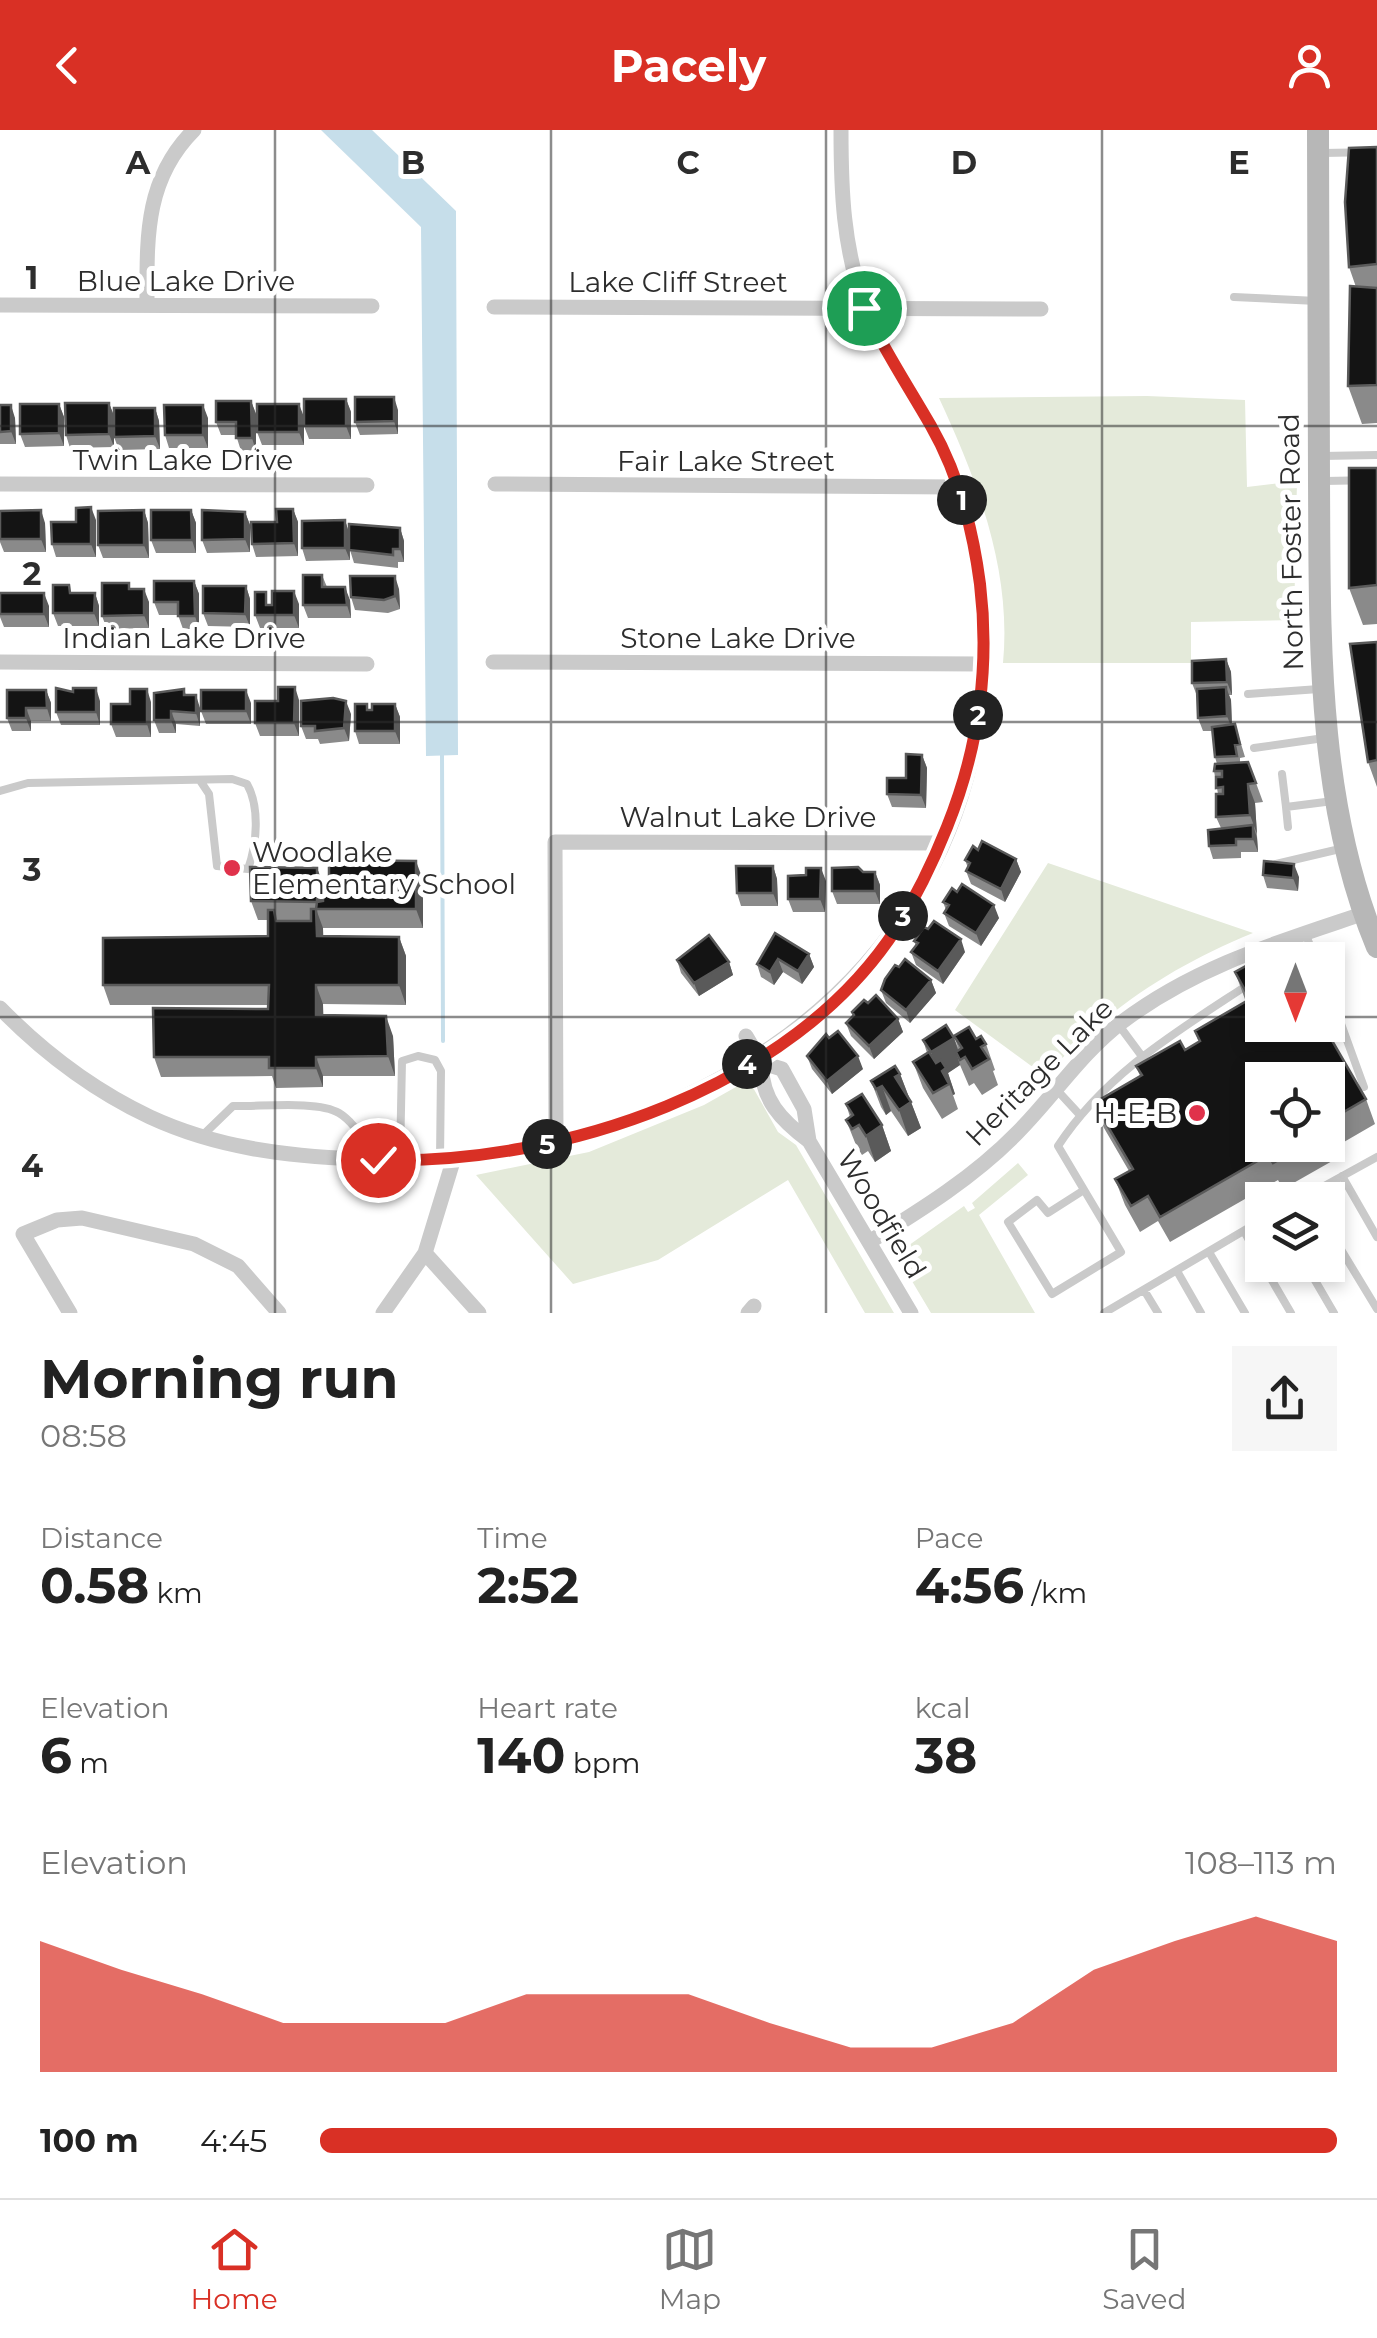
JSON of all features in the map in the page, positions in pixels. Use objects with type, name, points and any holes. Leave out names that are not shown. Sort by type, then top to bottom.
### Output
[{"type":"main road","name":"North Foster Road","points":[[1318,142],[1323,689],[1338,800],[1348,847],[1371,912],[1377,947]]},
{"type":"street","points":[[147,306],[152,200],[171,156],[194,130]]},
{"type":"street","points":[[3,1015],[68,1070],[109,1096],[201,1136],[292,1156],[447,1159],[556,1142],[660,1109],[760,1060],[862,970],[895,930],[940,843],[969,769],[983,664],[980,583],[957,487],[931,426],[889,361],[864,308],[846,239],[841,130]]},
{"type":"street","name":"Blue Lake Drive","points":[[0,305],[372,306]]},
{"type":"street","name":"Lake Cliff Street","points":[[494,307],[1042,308]]},
{"type":"street","name":"Twin Lake Drive","points":[[0,484],[367,485]]},
{"type":"street","name":"Fair Lake Street","points":[[495,484],[957,487]]},
{"type":"street","name":"Indian Lake Drive","points":[[0,662],[367,664]]},
{"type":"street","name":"Stone Lake Drive","points":[[494,662],[983,664]]},
{"type":"street","name":"Walnut Lake Drive","points":[[556,1142],[555,842],[940,843]]},
{"type":"street","name":"Heritage Lake","points":[[869,1242],[972,1174],[1017,1134],[1118,1024],[1194,975],[1371,912]]},
{"type":"street","points":[[746,1036],[760,1060]]},
{"type":"street","name":"Woodfield","points":[[809,1141],[782,1122],[761,1083],[760,1060],[782,1069],[804,1109],[809,1141],[911,1313]]},
{"type":"street","points":[[383,1313],[425,1253],[447,1159]]},
{"type":"street","points":[[70,1313],[23,1234],[57,1220],[82,1218],[194,1244],[238,1266],[279,1313]]},
{"type":"street","points":[[425,1253],[479,1313]]},
{"type":"lane","points":[[1318,142],[1377,152]]},
{"type":"lane","points":[[1234,297],[1317,301]]},
{"type":"lane","points":[[1319,456],[1377,455]]},
{"type":"lane","points":[[1319,482],[1377,480]]},
{"type":"lane","points":[[1248,694],[1323,689]]},
{"type":"lane","points":[[1254,748],[1328,738]]},
{"type":"lane","points":[[1282,774],[1288,827]]},
{"type":"lane","points":[[0,791],[28,784],[232,779],[246,784],[252,794],[255,828],[248,869],[217,866],[209,794],[201,782]]},
{"type":"lane","points":[[1286,808],[1338,800]]},
{"type":"lane","points":[[1276,864],[1348,847]]},
{"type":"lane","points":[[1305,933],[1309,942]]},
{"type":"lane","points":[[1084,1190],[1048,1213],[1036,1200],[1008,1222],[1052,1294],[1121,1252],[1058,1146],[1079,1114],[1142,1055],[1245,987]]},
{"type":"lane","points":[[1118,1024],[1142,1055]]},
{"type":"lane","points":[[1345,1034],[1364,1086]]},
{"type":"lane","points":[[400,1160],[402,1061],[418,1056],[435,1060],[441,1071],[447,1159]]},
{"type":"lane","points":[[1056,1090],[1079,1114]]},
{"type":"lane","points":[[201,1136],[233,1106],[322,1107],[336,1111],[348,1121],[378,1160]]},
{"type":"lane","points":[[1332,1182],[1377,1158]]},
{"type":"lane","points":[[1342,1176],[1377,1237]]},
{"type":"lane","points":[[1107,1312],[1244,1231]]},
{"type":"lane","points":[[1209,1252],[1245,1313]]},
{"type":"lane","points":[[1345,1256],[1377,1309]]},
{"type":"lane","points":[[1177,1271],[1201,1313]]},
{"type":"lane","points":[[1273,1282],[1291,1313]]},
{"type":"lane","points":[[1316,1282],[1334,1313]]},
{"type":"lane","points":[[1144,1290],[1158,1313]]},
{"type":"green space","points":[[1147,396],[1245,400],[1247,487],[1297,481],[1294,620],[1191,622],[1191,663],[1003,663],[1002,594],[989,526],[939,398]]},
{"type":"green space","points":[[1048,863],[1253,933],[1194,960],[1141,993],[1092,1031],[1045,1076],[955,1010]]},
{"type":"green space","points":[[743,1083],[751,1084],[778,1132],[796,1145],[894,1313],[865,1313],[788,1180],[658,1260],[573,1284],[476,1175],[589,1152],[704,1105]]},
{"type":"green space","points":[[1018,1163],[1028,1175],[979,1215],[1035,1313],[931,1313],[903,1266],[905,1248],[964,1206],[968,1212],[975,1208],[972,1203]]},
{"type":"water","points":[[321,130],[372,130],[456,211],[458,755],[426,756],[421,227]]},
{"type":"building","points":[[1377,147],[1377,264],[1349,267],[1345,202],[1349,148]]},
{"type":"building","points":[[1350,286],[1377,288],[1377,385],[1348,386]]},
{"type":"building","points":[[355,397],[394,397],[394,421],[355,422]]},
{"type":"building","points":[[304,399],[346,399],[346,426],[304,426]]},
{"type":"building","points":[[216,401],[251,401],[252,438],[236,438],[236,422],[216,422]]},
{"type":"building","points":[[65,403],[109,403],[109,434],[66,435]]},
{"type":"building","points":[[20,404],[59,404],[59,433],[20,434]]},
{"type":"building","points":[[257,404],[299,404],[299,432],[257,432]]},
{"type":"building","points":[[0,405],[11,405],[11,431],[0,432]]},
{"type":"building","points":[[164,405],[203,405],[203,435],[165,435]]},
{"type":"building","points":[[114,408],[155,408],[155,436],[114,437]]},
{"type":"building","points":[[1349,468],[1377,468],[1377,585],[1349,588]]},
{"type":"building","points":[[91,507],[91,544],[52,544],[51,522],[76,522],[76,508]]},
{"type":"building","points":[[276,509],[293,509],[294,543],[252,544],[251,522],[277,522]]},
{"type":"building","points":[[41,510],[41,539],[0,539],[0,511]]},
{"type":"building","points":[[144,510],[144,545],[98,545],[98,511]]},
{"type":"building","points":[[151,510],[191,510],[192,540],[151,540]]},
{"type":"building","points":[[202,510],[245,512],[245,539],[202,540]]},
{"type":"building","points":[[345,520],[345,548],[302,548],[302,521]]},
{"type":"building","points":[[349,524],[400,528],[400,549],[393,549],[393,555],[349,550]]},
{"type":"building","points":[[303,575],[322,575],[322,587],[345,587],[347,605],[303,605]]},
{"type":"building","points":[[350,576],[395,576],[395,596],[384,600],[351,597]]},
{"type":"building","points":[[154,581],[194,581],[195,616],[178,616],[178,602],[154,602]]},
{"type":"building","points":[[102,583],[129,583],[129,589],[144,589],[144,615],[102,616]]},
{"type":"building","points":[[53,585],[69,585],[70,593],[95,593],[94,613],[53,613]]},
{"type":"building","points":[[203,586],[246,586],[245,614],[203,613]]},
{"type":"building","points":[[272,591],[294,591],[294,615],[255,615],[255,592],[266,592],[266,605],[272,605]]},
{"type":"building","points":[[0,593],[44,593],[44,614],[0,614]]},
{"type":"building","points":[[1377,642],[1377,760],[1368,762],[1350,644]]},
{"type":"building","points":[[1226,659],[1227,682],[1192,683],[1192,661]]},
{"type":"building","points":[[278,687],[295,687],[294,723],[255,723],[255,701],[278,701]]},
{"type":"building","points":[[1226,687],[1227,716],[1198,718],[1197,689]]},
{"type":"building","points":[[56,688],[73,692],[73,688],[96,688],[96,712],[56,712]]},
{"type":"building","points":[[130,689],[147,689],[147,724],[111,724],[111,704],[130,704]]},
{"type":"building","points":[[184,689],[184,695],[196,695],[196,713],[171,711],[171,720],[154,720],[154,693]]},
{"type":"building","points":[[7,690],[46,690],[47,708],[26,708],[26,718],[7,718]]},
{"type":"building","points":[[201,690],[246,690],[246,711],[201,711]]},
{"type":"building","points":[[301,701],[346,701],[344,728],[315,731],[315,726],[301,726]]},
{"type":"building","points":[[355,704],[367,704],[367,710],[372,710],[372,704],[395,704],[395,731],[355,731]]},
{"type":"building","points":[[1235,724],[1240,744],[1235,745],[1237,756],[1215,757],[1212,727]]},
{"type":"building","points":[[906,754],[922,755],[921,795],[887,794],[887,778],[906,778]]},
{"type":"building","points":[[1248,762],[1256,783],[1248,784],[1250,815],[1216,817],[1216,794],[1223,794],[1223,787],[1216,788],[1216,777],[1222,777],[1222,771],[1214,771],[1215,764]]},
{"type":"building","points":[[1253,825],[1253,839],[1236,839],[1236,845],[1209,846],[1208,830]]},
{"type":"building","points":[[982,841],[1016,859],[1001,889],[966,871],[970,863],[965,860],[973,846],[978,850]]},
{"type":"building","points":[[329,860],[416,861],[416,909],[316,909],[317,902],[323,901],[323,880],[329,880]]},
{"type":"building","points":[[1264,861],[1294,864],[1293,878],[1263,875]]},
{"type":"building","points":[[736,866],[773,866],[773,893],[737,893]]},
{"type":"building","points":[[250,867],[317,868],[317,902],[251,901]]},
{"type":"building","points":[[858,867],[863,872],[875,872],[875,891],[832,891],[832,868]]},
{"type":"building","points":[[806,868],[821,868],[820,899],[788,899],[788,876],[806,875]]},
{"type":"building","points":[[962,884],[994,905],[976,933],[944,913],[949,905],[943,902],[952,888],[957,892]]},
{"type":"building","points":[[311,909],[316,909],[317,936],[399,937],[399,985],[316,985],[316,1015],[386,1016],[388,1056],[316,1057],[316,1068],[269,1068],[269,1057],[154,1057],[153,1008],[268,1009],[269,985],[103,985],[103,938],[268,936],[268,910],[274,910],[276,921],[311,921]]},
{"type":"building","points":[[934,921],[961,939],[938,971],[911,952],[924,927],[928,929]]},
{"type":"building","points":[[775,933],[809,954],[798,971],[778,959],[770,972],[757,964]]},
{"type":"building","points":[[709,935],[729,962],[694,983],[677,960]]},
{"type":"building","points":[[905,959],[931,980],[906,1010],[881,990],[895,965],[899,967]]},
{"type":"building","points":[[1245,966],[1245,990],[1235,972]]},
{"type":"building","points":[[876,995],[898,1019],[869,1046],[846,1023],[864,1000],[868,1003]]},
{"type":"building","points":[[1245,1002],[1245,1042],[1333,1042],[1344,1062],[1245,1062],[1245,1162],[1256,1162],[1160,1217],[1148,1196],[1131,1206],[1115,1179],[1133,1169],[1094,1103],[1142,1075],[1136,1066],[1180,1041],[1185,1050],[1200,1041],[1195,1031]]},
{"type":"building","points":[[946,1025],[954,1038],[931,1052],[923,1040]]},
{"type":"building","points":[[969,1027],[976,1039],[981,1036],[986,1044],[981,1047],[989,1059],[972,1069],[965,1057],[960,1060],[956,1052],[962,1048],[954,1036]]},
{"type":"building","points":[[838,1031],[858,1056],[827,1081],[807,1056],[826,1034],[829,1038]]},
{"type":"building","points":[[929,1052],[936,1063],[941,1060],[946,1068],[942,1071],[949,1084],[933,1093],[913,1062]]},
{"type":"building","points":[[1345,1063],[1366,1099],[1345,1111]]},
{"type":"building","points":[[895,1066],[900,1074],[895,1077],[911,1102],[899,1110],[882,1086],[876,1089],[871,1081]]},
{"type":"building","points":[[862,1094],[882,1125],[866,1136],[859,1125],[852,1129],[846,1120],[853,1115],[846,1104]]},
{"type":"waterway","points":[[442,754],[443,1041]]},
{"type":"place","name":"Woodlake Elementary School","points":[[232,868]]},
{"type":"place","name":"H-E-B","points":[[1197,1113]]},
{"type":"route","points":[[378,1160],[454,1158],[544,1145],[660,1109],[719,1081],[792,1035],[828,1005],[895,930],[919,888],[957,802],[973,752],[982,689],[984,634],[980,583],[966,512],[952,471],[931,426],[889,361],[864,308]]}]
